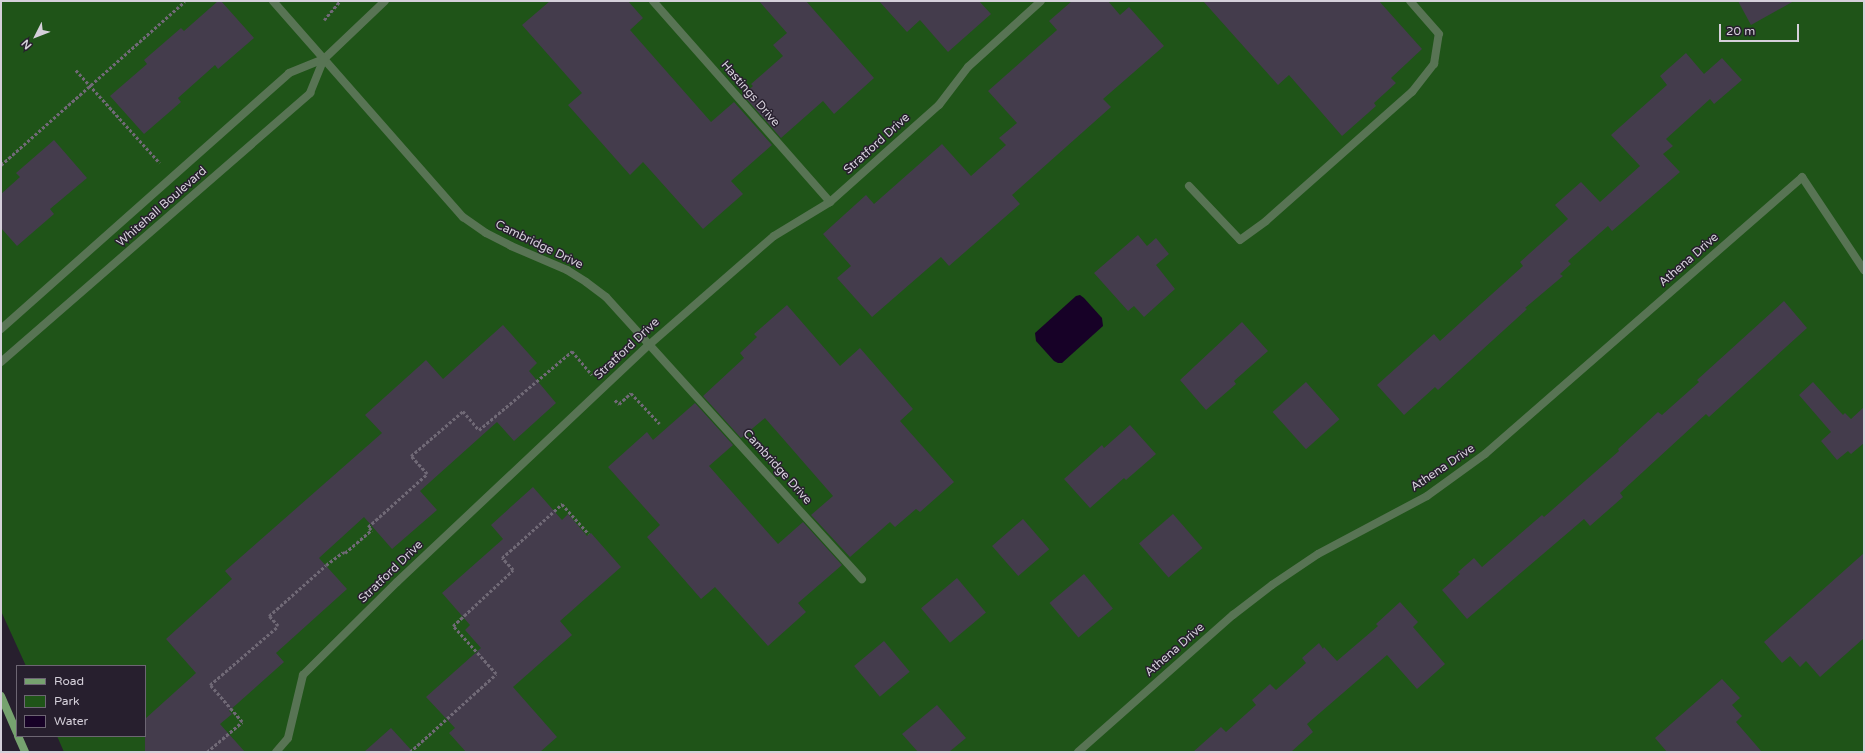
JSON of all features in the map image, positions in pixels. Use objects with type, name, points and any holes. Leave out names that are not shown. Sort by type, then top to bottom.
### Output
[{"type":"main road","points":[[1,696],[16,731]]},
{"type":"main road","points":[[18,737],[25,752]]},
{"type":"street","name":"Cambridge Drive","points":[[273,1],[463,217],[486,233],[567,270],[606,297],[862,579]]},
{"type":"street","name":"Whitehall Boulevard","points":[[1,329],[289,73],[324,59],[385,1]]},
{"type":"street","name":"Hastings Drive","points":[[653,1],[830,202]]},
{"type":"street","name":"Stratford Drive","points":[[276,752],[288,738],[302,675],[397,582],[650,344],[774,236],[830,202],[939,105],[968,67],[1041,1]]},
{"type":"street","points":[[1190,186],[1240,240],[1266,221],[1412,92],[1434,64],[1439,34],[1410,1]]},
{"type":"street","name":"Whitehall Boulevard","points":[[1,362],[310,93],[324,59]]},
{"type":"street","name":"Athena Drive","points":[[1078,752],[1233,615],[1272,585],[1318,554],[1427,496],[1485,454],[1802,177],[1864,270]]},
{"type":"path","points":[[1,164],[185,1]]},
{"type":"path","points":[[324,20],[340,1]]},
{"type":"path","points":[[76,70],[173,177]]},
{"type":"path","points":[[207,752],[242,722],[210,685],[278,626],[269,616],[326,565],[343,552],[345,553],[371,530],[368,527],[427,474],[411,456],[463,411],[479,430],[572,351],[619,404],[631,393],[660,424]]},
{"type":"path","points":[[410,752],[496,674],[453,626],[514,570],[502,558],[562,504],[589,534]]},
{"type":"green space","points":[[1,1],[1864,1],[1864,752],[64,752],[57,737],[146,737],[146,665],[26,665],[1,611]]},
{"type":"water","points":[[1080,295],[1102,318],[1103,326],[1062,363],[1058,363],[1054,361],[1036,341],[1035,333],[1076,296]]},
{"type":"building","points":[[218,1],[221,1],[254,38],[218,69],[215,65],[178,98],[181,102],[144,134],[110,96],[147,64],[144,60],[181,28],[184,31]]},
{"type":"building","points":[[550,1],[628,1],[643,18],[630,30],[711,122],[734,102],[772,145],[731,181],[743,194],[703,229],[643,162],[630,175],[568,105],[582,93],[522,25]]},
{"type":"building","points":[[759,1],[806,1],[874,78],[834,114],[823,101],[781,138],[743,95],[753,86],[751,84],[783,56],[773,45],[787,33]]},
{"type":"building","points":[[879,1],[979,1],[991,14],[948,52],[920,20],[907,32]]},
{"type":"building","points":[[1072,1],[1108,1],[1120,15],[1129,7],[1164,46],[1103,99],[1111,107],[1012,195],[1020,204],[949,266],[941,257],[872,317],[837,278],[851,266],[823,234],[866,195],[874,204],[942,144],[971,176],[1006,145],[999,138],[1017,123],[988,91],[1057,30],[1049,21]]},
{"type":"building","points":[[1203,1],[1379,1],[1422,49],[1391,78],[1396,83],[1374,103],[1376,106],[1342,136],[1289,75],[1278,85]]},
{"type":"building","points":[[1738,1],[1794,1],[1751,25]]},
{"type":"building","points":[[1686,53],[1704,74],[1722,58],[1742,80],[1714,104],[1710,99],[1666,139],[1673,146],[1663,154],[1680,172],[1612,231],[1608,226],[1568,261],[1571,264],[1560,274],[1563,276],[1525,308],[1527,309],[1438,390],[1435,387],[1404,415],[1377,385],[1434,334],[1440,341],[1523,266],[1520,262],[1568,219],[1555,205],[1581,182],[1600,202],[1640,166],[1611,135],[1667,85],[1660,76]]},
{"type":"building","points":[[54,140],[87,178],[50,209],[54,214],[17,246],[1,228],[1,194],[20,177],[16,173]]},
{"type":"building","points":[[1138,235],[1147,246],[1156,238],[1169,254],[1156,265],[1175,289],[1144,317],[1134,306],[1128,311],[1094,273]]},
{"type":"building","points":[[1784,301],[1807,328],[1709,417],[1706,414],[1620,493],[1623,497],[1590,526],[1584,519],[1467,619],[1442,590],[1460,574],[1458,572],[1474,558],[1482,567],[1542,515],[1544,517],[1619,451],[1618,449],[1658,412],[1662,415],[1699,382],[1697,380]]},
{"type":"building","points":[[787,305],[840,366],[860,348],[913,409],[900,421],[954,482],[920,512],[916,509],[895,527],[890,522],[850,557],[811,515],[833,496],[765,418],[741,438],[703,396],[744,358],[740,353],[757,337],[754,334]]},
{"type":"building","points":[[1242,322],[1268,351],[1234,381],[1236,384],[1206,410],[1180,380]]},
{"type":"building","points":[[503,325],[537,363],[529,371],[556,403],[514,441],[497,422],[420,491],[437,510],[392,549],[364,517],[319,558],[347,589],[276,653],[284,662],[229,711],[232,714],[220,724],[245,752],[145,752],[146,718],[196,673],[166,639],[232,579],[225,571],[382,433],[365,415],[426,360],[443,379]]},
{"type":"building","points":[[1306,382],[1339,419],[1306,449],[1273,412]]},
{"type":"building","points":[[1813,382],[1843,415],[1845,413],[1851,419],[1864,407],[1864,443],[1851,454],[1848,451],[1837,460],[1821,441],[1831,432],[1799,395]]},
{"type":"building","points":[[695,403],[733,445],[709,466],[778,544],[803,522],[842,565],[798,603],[806,612],[768,646],[715,587],[701,599],[647,537],[660,525],[608,467],[647,432],[653,440]]},
{"type":"building","points":[[1130,425],[1156,454],[1126,480],[1124,478],[1090,508],[1064,479],[1102,445],[1104,448]]},
{"type":"building","points":[[533,487],[562,520],[568,514],[587,536],[591,533],[621,567],[560,621],[572,635],[513,687],[557,737],[540,752],[466,752],[449,733],[455,728],[426,697],[481,648],[465,630],[470,625],[442,593],[503,539],[491,525]]},
{"type":"building","points":[[1173,514],[1203,548],[1169,577],[1139,544]]},
{"type":"building","points":[[1023,519],[1049,549],[1018,576],[992,546]]},
{"type":"building","points":[[1864,553],[1864,638],[1820,677],[1806,661],[1800,667],[1790,656],[1782,663],[1764,642]]},
{"type":"building","points":[[1084,574],[1113,608],[1078,637],[1050,603]]},
{"type":"building","points":[[957,578],[986,612],[950,643],[921,608]]},
{"type":"building","points":[[1400,602],[1418,622],[1413,627],[1445,664],[1417,689],[1387,655],[1307,724],[1313,732],[1291,752],[1193,752],[1221,727],[1226,732],[1256,705],[1252,700],[1270,684],[1276,690],[1306,663],[1302,658],[1319,643],[1323,649],[1324,647],[1337,661],[1378,626],[1376,624]]},
{"type":"building","points":[[884,641],[910,672],[880,697],[854,666]]},
{"type":"building","points":[[1722,679],[1740,698],[1732,705],[1742,716],[1736,722],[1762,752],[1667,752],[1655,738]]},
{"type":"building","points":[[937,705],[966,738],[949,752],[918,752],[902,734]]},
{"type":"building","points":[[391,728],[413,752],[364,752]]}]
